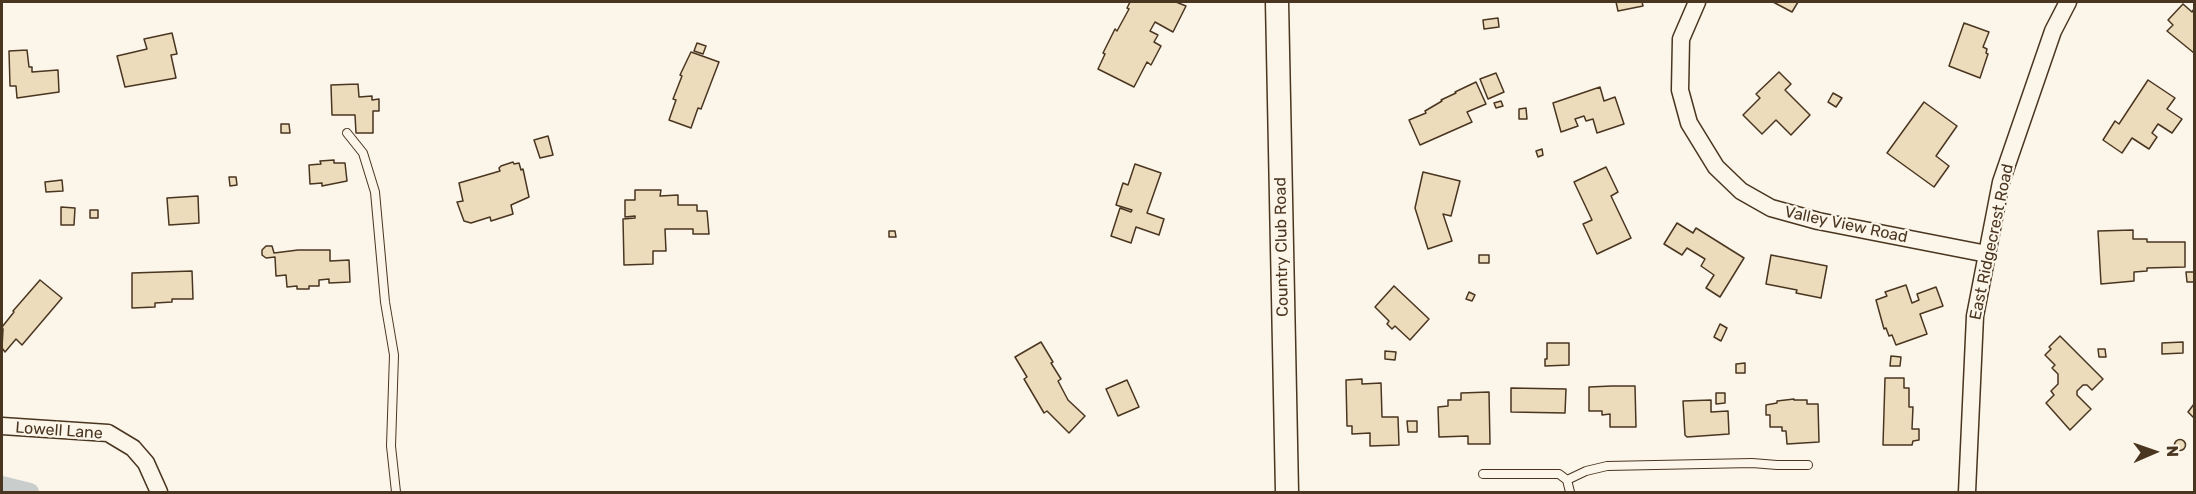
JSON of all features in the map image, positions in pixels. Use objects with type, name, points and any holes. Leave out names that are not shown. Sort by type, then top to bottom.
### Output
[{"type":"street","name":"Country Club Road","points":[[1277,2],[1287,492]]},
{"type":"street","name":"Valley View Road","points":[[1697,2],[1681,39],[1680,90],[1689,123],[1716,167],[1741,191],[1771,208],[1818,221],[1987,254]]},
{"type":"street","name":"East Ridgecrest Road","points":[[1967,492],[1975,316],[2001,182],[2053,31],[2068,2]]},
{"type":"street","name":"Lowell Lane","points":[[2,426],[108,433],[133,448],[146,463],[159,492]]},
{"type":"lane","points":[[348,133],[363,153],[375,192],[385,302],[393,355],[391,447],[396,492]]},
{"type":"lane","points":[[1567,480],[1586,471],[1607,466],[1752,463],[1808,465]]},
{"type":"lane","points":[[1483,474],[1559,474],[1567,480],[1570,492]]},
{"type":"building","points":[[1130,2],[1176,2],[1186,6],[1173,32],[1155,22],[1150,31],[1158,35],[1154,42],[1161,46],[1151,65],[1147,62],[1134,87],[1098,69],[1105,54],[1103,53],[1115,29],[1117,31],[1129,9],[1127,8]]},
{"type":"building","points":[[1616,2],[1642,2],[1643,6],[1618,11]]},
{"type":"building","points":[[1773,2],[1798,2],[1792,12]]},
{"type":"building","points":[[2183,4],[2192,12],[2194,9],[2194,53],[2167,31],[2173,25],[2168,20]]},
{"type":"building","points":[[1498,18],[1499,27],[1484,29],[1483,20]]},
{"type":"building","points":[[1964,23],[1989,32],[1983,47],[1987,49],[1988,54],[1980,78],[1949,66]]},
{"type":"building","points":[[172,33],[177,54],[171,55],[176,78],[125,87],[117,56],[147,49],[144,39]]},
{"type":"building","points":[[697,43],[706,46],[703,54],[694,51]]},
{"type":"building","points":[[27,50],[29,67],[32,67],[32,72],[58,70],[59,92],[17,98],[16,86],[10,86],[9,51]]},
{"type":"building","points":[[691,52],[719,62],[691,128],[669,120],[676,100],[673,99],[682,76],[680,75]]},
{"type":"building","points":[[1779,72],[1791,84],[1785,90],[1810,115],[1791,135],[1776,120],[1762,134],[1743,115],[1760,98],[1756,94]]},
{"type":"building","points":[[1496,73],[1504,92],[1488,99],[1480,79]]},
{"type":"building","points":[[2148,80],[2175,98],[2167,109],[2182,119],[2172,133],[2158,124],[2152,133],[2157,137],[2149,149],[2132,138],[2122,153],[2103,140],[2115,121],[2119,124]]},
{"type":"building","points":[[1476,82],[1486,104],[1467,112],[1472,122],[1420,145],[1409,120],[1426,113],[1425,111],[1441,100]]},
{"type":"building","points":[[358,84],[359,97],[372,96],[372,100],[379,99],[379,111],[373,111],[373,133],[356,133],[355,115],[332,115],[331,85]]},
{"type":"building","points":[[1600,87],[1604,101],[1615,97],[1624,124],[1597,133],[1593,119],[1586,121],[1584,116],[1575,119],[1578,126],[1561,132],[1553,103]]},
{"type":"building","points":[[1833,93],[1842,98],[1836,107],[1828,102]]},
{"type":"building","points":[[1501,101],[1503,106],[1496,108],[1494,103]]},
{"type":"building","points":[[1924,102],[1957,126],[1936,156],[1949,166],[1934,187],[1887,153]]},
{"type":"building","points":[[1526,108],[1527,119],[1519,119],[1519,109]]},
{"type":"building","points":[[281,124],[289,124],[290,133],[281,133]]},
{"type":"building","points":[[548,136],[553,155],[540,158],[534,140]]},
{"type":"building","points":[[1542,149],[1543,155],[1538,157],[1536,151]]},
{"type":"building","points":[[334,160],[334,163],[345,163],[347,181],[322,186],[322,183],[310,184],[309,165]]},
{"type":"building","points":[[513,162],[514,164],[519,163],[521,170],[523,169],[529,197],[511,205],[513,214],[491,221],[490,217],[471,223],[464,221],[457,202],[463,201],[459,183],[500,171],[501,166]]},
{"type":"building","points":[[1135,164],[1161,173],[1147,213],[1164,219],[1159,235],[1136,227],[1131,243],[1111,236],[1120,208],[1131,212],[1132,210],[1116,205],[1123,183],[1128,185]]},
{"type":"building","points":[[1606,167],[1618,192],[1611,196],[1631,238],[1597,254],[1583,224],[1592,220],[1574,182]]},
{"type":"building","points":[[1423,172],[1460,181],[1451,216],[1443,214],[1452,241],[1428,249],[1415,208]]},
{"type":"building","points":[[229,177],[236,177],[237,185],[230,186]]},
{"type":"building","points":[[62,180],[63,191],[46,192],[45,182]]},
{"type":"building","points":[[635,190],[661,190],[660,196],[678,195],[678,205],[697,205],[697,211],[707,211],[709,234],[693,234],[693,229],[665,229],[666,251],[653,251],[653,264],[624,265],[623,219],[635,218],[635,216],[625,217],[625,200],[635,200]]},
{"type":"building","points":[[198,196],[199,223],[169,225],[167,198]]},
{"type":"building","points":[[61,207],[75,208],[74,225],[61,225]]},
{"type":"building","points":[[90,210],[98,210],[98,218],[90,218]]},
{"type":"building","points":[[1677,223],[1693,233],[1696,228],[1744,258],[1720,297],[1706,288],[1714,275],[1701,266],[1705,259],[1687,248],[1682,255],[1664,244]]},
{"type":"building","points":[[2133,230],[2133,239],[2147,239],[2147,242],[2185,242],[2185,267],[2147,268],[2147,271],[2134,272],[2134,281],[2101,284],[2098,231]]},
{"type":"building","points":[[889,231],[895,231],[896,237],[889,237]]},
{"type":"building","points":[[266,246],[272,246],[274,253],[330,250],[330,261],[349,260],[350,282],[329,283],[329,279],[319,280],[319,286],[309,286],[309,289],[297,289],[297,286],[287,287],[286,275],[276,276],[275,257],[266,258],[262,255],[262,250]]},
{"type":"building","points":[[1479,255],[1489,255],[1489,263],[1479,263]]},
{"type":"building","points":[[1771,255],[1827,266],[1821,298],[1796,293],[1797,290],[1766,284]]},
{"type":"building","points":[[192,271],[193,299],[172,299],[172,302],[155,303],[155,307],[132,308],[132,273]]},
{"type":"building","points":[[2186,272],[2194,272],[2194,282],[2187,282]]},
{"type":"building","points":[[40,280],[62,298],[22,345],[16,339],[5,352],[2,348],[2,327]]},
{"type":"building","points":[[1906,285],[1912,303],[1919,300],[1917,294],[1936,287],[1943,306],[1920,314],[1927,334],[1896,345],[1892,335],[1889,336],[1886,328],[1884,329],[1876,300],[1887,296],[1885,292]]},
{"type":"building","points":[[1394,286],[1429,319],[1410,340],[1395,326],[1392,329],[1387,324],[1389,321],[1375,307]]},
{"type":"building","points":[[1469,292],[1475,295],[1472,301],[1466,299]]},
{"type":"building","points":[[1720,324],[1727,328],[1721,341],[1714,337]]},
{"type":"building","points":[[2060,336],[2103,379],[2092,390],[2087,385],[2083,385],[2077,391],[2077,395],[2091,409],[2070,430],[2046,403],[2054,395],[2051,391],[2058,384],[2058,374],[2052,368],[2055,365],[2045,355],[2051,349],[2049,347]]},
{"type":"building","points":[[1041,342],[1061,379],[1058,381],[1068,400],[1085,416],[1069,433],[1047,411],[1044,413],[1024,379],[1027,377],[1015,357]]},
{"type":"building","points":[[2183,342],[2183,353],[2162,354],[2162,343]]},
{"type":"building","points":[[1547,343],[1569,343],[1569,365],[1545,366]]},
{"type":"building","points":[[2098,349],[2105,349],[2106,357],[2099,357]]},
{"type":"building","points":[[1385,351],[1396,352],[1395,360],[1385,359]]},
{"type":"building","points":[[1891,356],[1901,357],[1900,366],[1890,366]]},
{"type":"building","points":[[1745,363],[1745,373],[1736,373],[1736,364]]},
{"type":"building","points":[[1885,378],[1904,378],[1904,388],[1909,388],[1909,407],[1913,407],[1912,429],[1919,429],[1919,440],[1913,441],[1912,445],[1883,445]]},
{"type":"building","points":[[1362,379],[1362,384],[1381,383],[1382,417],[1398,417],[1399,445],[1370,446],[1370,433],[1352,434],[1352,426],[1347,426],[1346,380]]},
{"type":"building","points":[[1127,380],[1139,407],[1118,416],[1106,389]]},
{"type":"building","points":[[1635,386],[1636,427],[1610,427],[1610,414],[1602,415],[1602,411],[1589,411],[1589,387]]},
{"type":"building","points":[[1511,388],[1566,389],[1565,413],[1511,412]]},
{"type":"building","points":[[1489,392],[1490,444],[1468,444],[1468,436],[1439,437],[1438,407],[1448,406],[1448,400],[1461,400],[1461,393]]},
{"type":"building","points":[[1716,393],[1725,393],[1725,403],[1716,404]]},
{"type":"building","points":[[1794,399],[1807,400],[1807,404],[1818,404],[1819,442],[1787,444],[1786,431],[1782,431],[1782,427],[1770,427],[1770,415],[1766,415],[1766,405]]},
{"type":"building","points":[[1711,400],[1711,412],[1728,411],[1729,434],[1687,437],[1683,401]]},
{"type":"building","points":[[2194,404],[2194,418],[2188,412]]},
{"type":"building","points":[[1407,421],[1417,421],[1417,432],[1408,432]]},
{"type":"building","points":[[2180,439],[2186,445],[2180,451],[2174,445]]},
{"type":"waterway","points":[[2,485],[30,492]]}]
